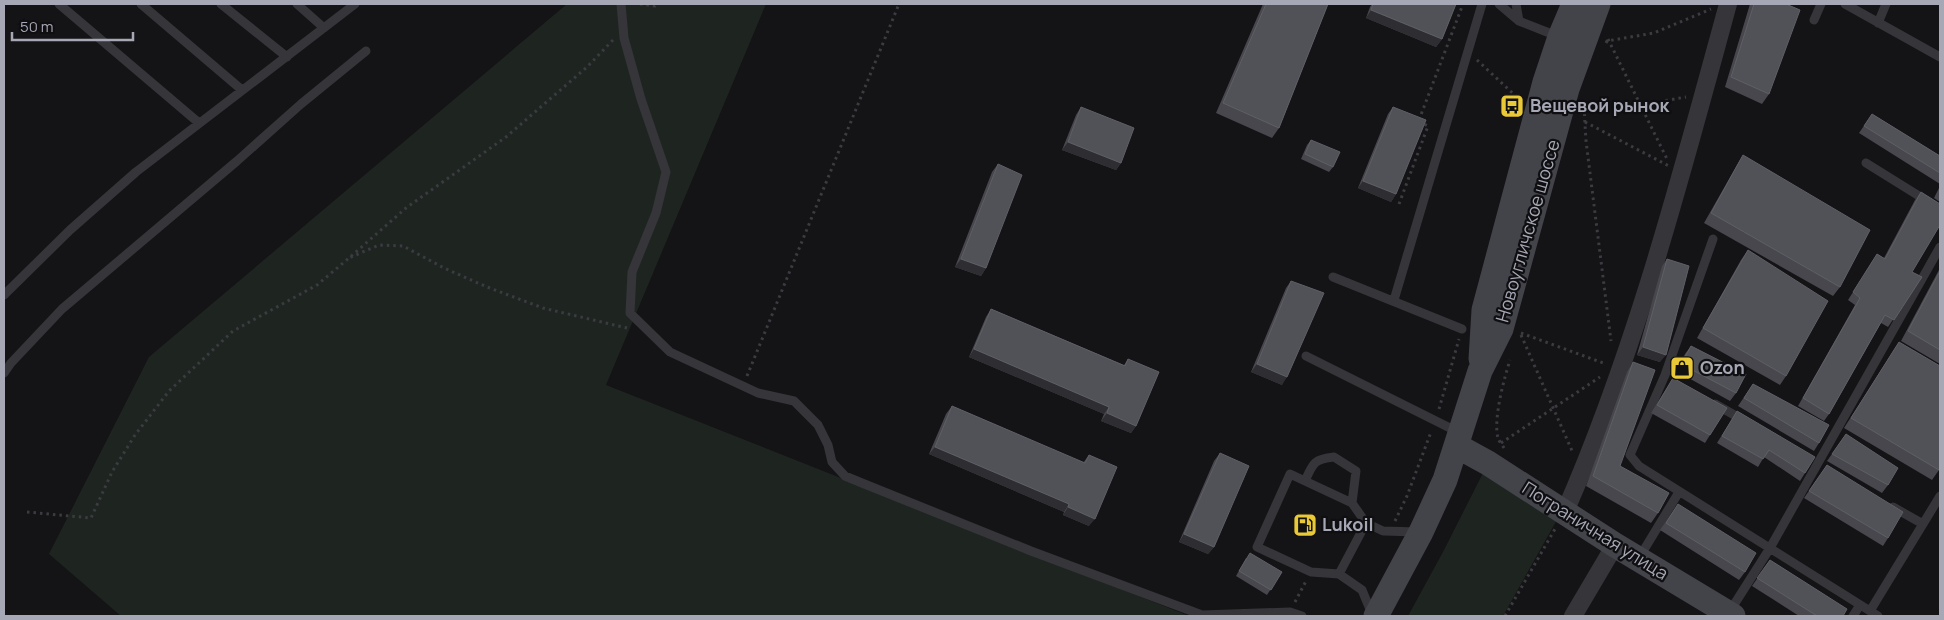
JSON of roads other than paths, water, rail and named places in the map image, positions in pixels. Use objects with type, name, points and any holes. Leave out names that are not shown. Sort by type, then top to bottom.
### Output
[{"type":"main road","name":"Новоугличское шоссе","points":[[1480,371],[1484,310],[1545,82],[1560,37],[1574,4]]},
{"type":"main road","name":"Новоугличское шоссе","points":[[1374,616],[1421,532],[1445,480],[1480,371],[1501,329],[1567,89],[1598,4]]},
{"type":"main road","name":"Пограничная улица","points":[[1459,439],[1488,463],[1564,514],[1731,615]]},
{"type":"street","points":[[1564,514],[1610,400],[1633,335],[1704,94],[1721,6]]},
{"type":"street","points":[[1573,616],[1615,546]]},
{"type":"lane","points":[[59,4],[198,123]]},
{"type":"lane","points":[[141,4],[242,90]]},
{"type":"lane","points":[[221,4],[287,57]]},
{"type":"lane","points":[[297,4],[324,28]]},
{"type":"lane","points":[[4,295],[70,230],[136,172],[355,4]]},
{"type":"lane","points":[[621,4],[624,29],[641,99],[666,172],[656,213],[632,272],[630,313],[670,352],[758,393],[794,400],[818,425],[828,445],[832,462],[845,476],[1031,551],[1202,615],[1290,612],[1302,616]]},
{"type":"lane","points":[[1394,300],[1482,4]]},
{"type":"lane","points":[[1498,4],[1519,21],[1560,37]]},
{"type":"lane","points":[[1516,4],[1519,21]]},
{"type":"lane","points":[[1814,20],[1822,4]]},
{"type":"lane","points":[[1845,4],[1940,57]]},
{"type":"lane","points":[[1878,23],[1886,4]]},
{"type":"lane","points":[[4,373],[62,308],[366,51]]},
{"type":"lane","points":[[1866,163],[1940,210]]},
{"type":"lane","points":[[1713,239],[1669,378],[1630,455],[1639,466],[1679,492],[1878,616]]},
{"type":"lane","points":[[1731,615],[1822,465],[1940,247]]},
{"type":"lane","points":[[1333,277],[1462,329]]},
{"type":"lane","points":[[1306,356],[1459,439]]},
{"type":"lane","points":[[1708,400],[1750,424]]},
{"type":"lane","points":[[1304,481],[1312,464],[1320,458],[1334,457],[1356,471],[1352,503]]},
{"type":"lane","points":[[1810,458],[1822,465]]},
{"type":"lane","points":[[1374,616],[1362,590],[1339,574],[1311,572],[1257,547],[1290,474],[1352,503],[1366,523],[1383,531],[1421,532]]},
{"type":"lane","points":[[1639,560],[1679,492]]},
{"type":"lane","points":[[1870,611],[1940,496]]},
{"type":"lane","points":[[1883,501],[1923,524]]},
{"type":"lane","points":[[1339,574],[1366,523]]},
{"type":"lane","points":[[1853,616],[1860,605]]},
{"type":"place","name":"Вещевой рынок","points":[[1512,106]]},
{"type":"place","name":"Ozon","points":[[1682,368]]},
{"type":"place","name":"Lukoil","points":[[1305,525]]}]
